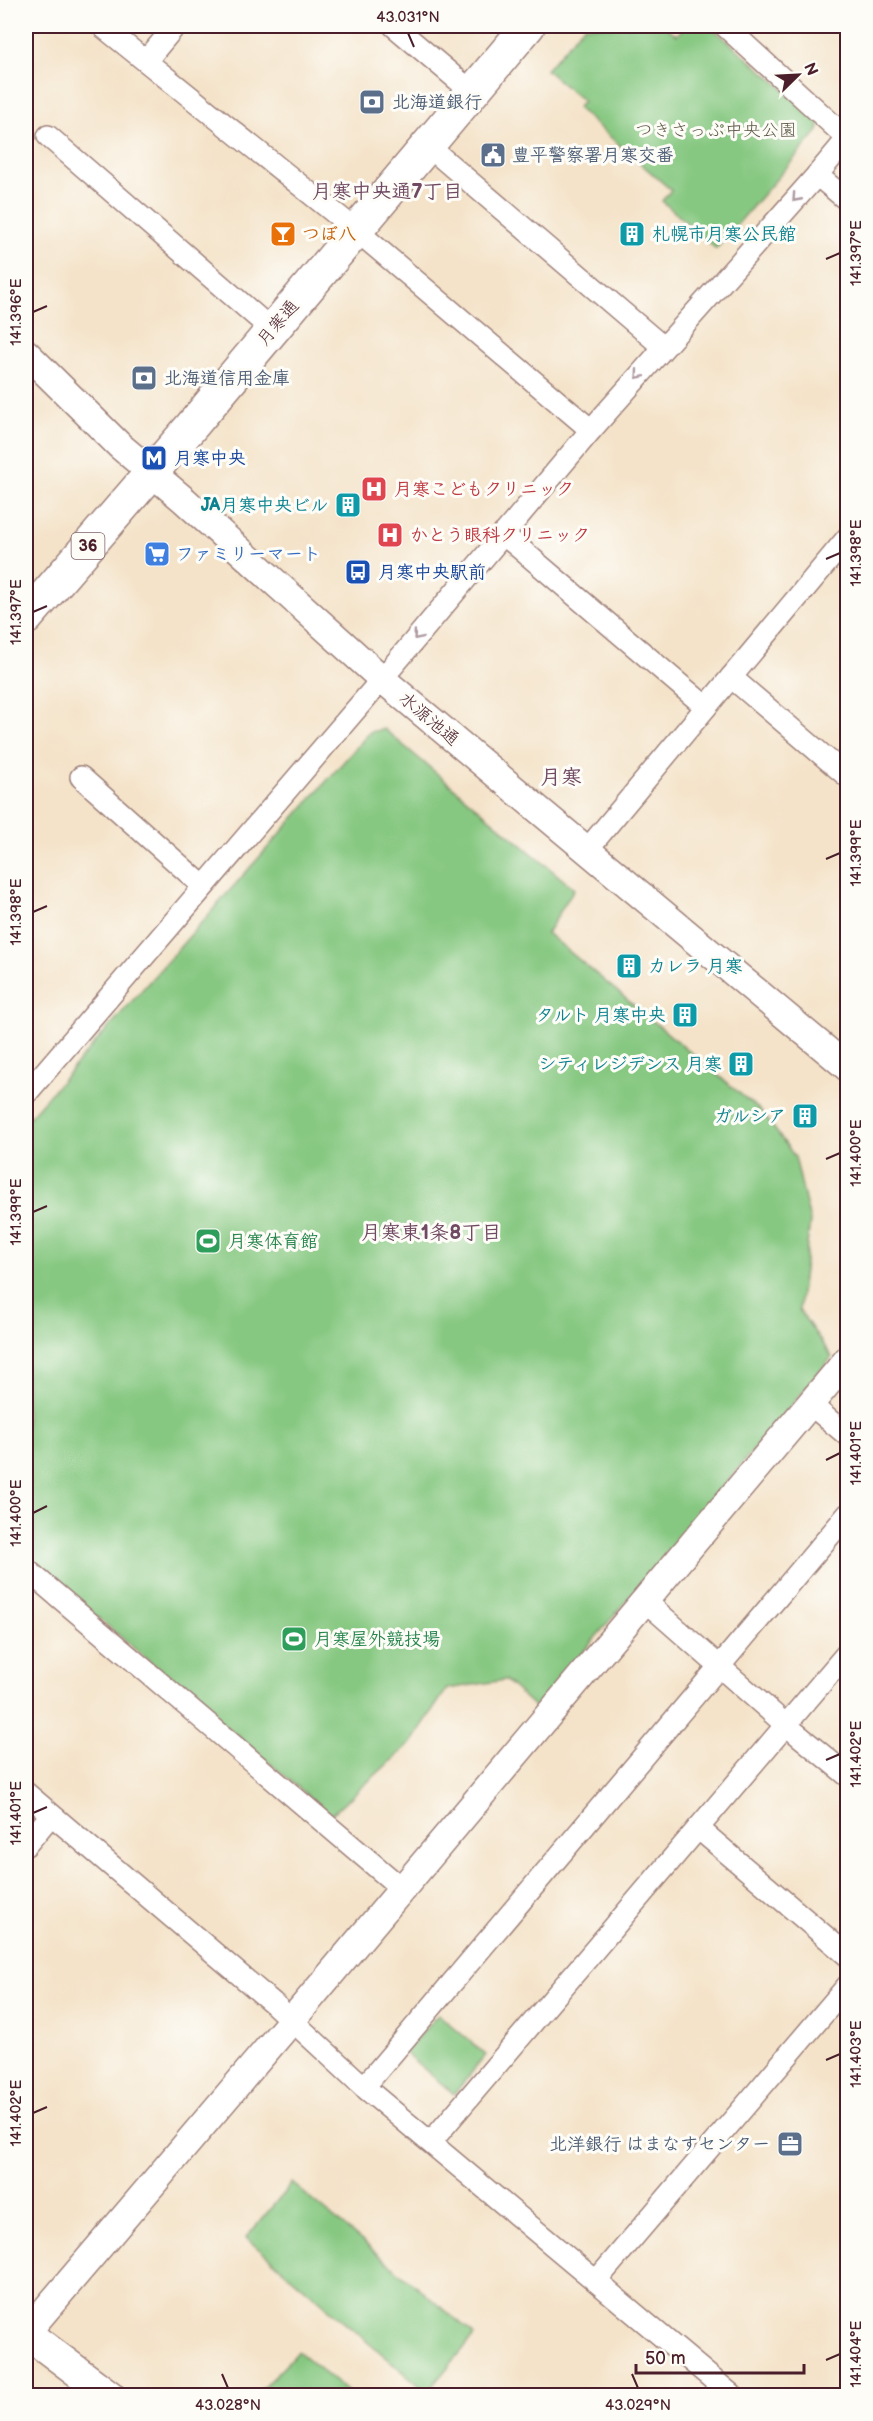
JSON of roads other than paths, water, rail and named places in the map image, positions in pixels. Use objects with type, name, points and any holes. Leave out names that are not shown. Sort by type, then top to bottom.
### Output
[{"type":"highway","name":"月寒通","points":[[26,618],[151,474],[528,26]]},
{"type":"main road","points":[[26,2333],[110,2396]]},
{"type":"street","points":[[102,26],[357,231],[591,430]]},
{"type":"street","points":[[146,62],[175,26]]},
{"type":"street","points":[[394,26],[472,92]]},
{"type":"street","points":[[26,1094],[202,886],[382,679],[591,430],[817,175],[847,138],[725,26]]},
{"type":"street","points":[[48,136],[272,330]]},
{"type":"street","points":[[428,146],[663,347]]},
{"type":"street","points":[[817,175],[848,201]]},
{"type":"street","name":"水源池通","points":[[26,353],[151,474],[184,500],[382,679],[848,1068]]},
{"type":"street","points":[[503,534],[706,707]]},
{"type":"street","points":[[586,851],[848,537]]},
{"type":"street","points":[[731,677],[848,777]]},
{"type":"street","points":[[81,777],[202,886]]},
{"type":"street","points":[[26,2333],[848,1359]]},
{"type":"street","points":[[810,1404],[848,1436]]},
{"type":"street","points":[[364,2087],[848,1514]]},
{"type":"street","points":[[26,1569],[401,1888]]},
{"type":"street","points":[[644,1600],[786,1725],[848,1776]]},
{"type":"street","points":[[430,2142],[848,1652]]},
{"type":"street","points":[[26,1793],[291,2020],[364,2087],[733,2396]]},
{"type":"street","points":[[26,1845],[51,1815]]},
{"type":"street","points":[[698,1828],[848,1956]]},
{"type":"street","points":[[597,2280],[848,1985]]},
{"type":"place","name":"北海道銀行","points":[[372,102]]},
{"type":"place","name":"豊平警察署月寒交番","points":[[493,155]]},
{"type":"place","name":"つぼ八","points":[[283,234]]},
{"type":"place","name":"札幌市月寒公民館","points":[[632,234]]},
{"type":"place","name":"北海道信用金庫","points":[[144,378]]},
{"type":"place","name":"月寒中央","points":[[154,458]]},
{"type":"place","name":"月寒こどもクリニック","points":[[374,489]]},
{"type":"place","name":"JA月寒中央ビル","points":[[348,505]]},
{"type":"place","name":"かとう眼科クリニック","points":[[390,535]]},
{"type":"place","name":"ファミリーマート","points":[[157,554]]},
{"type":"place","name":"月寒中央駅前","points":[[358,572]]},
{"type":"place","name":"カレラ 月寒","points":[[629,966]]},
{"type":"place","name":"タルト 月寒中央","points":[[685,1015]]},
{"type":"place","name":"シティレジデンス 月寒","points":[[741,1064]]},
{"type":"place","name":"ガルシア","points":[[805,1116]]},
{"type":"place","name":"月寒体育館","points":[[208,1241]]},
{"type":"place","name":"月寒屋外競技場","points":[[294,1639]]},
{"type":"place","name":"北洋銀行 はまなすセンター","points":[[790,2144]]},
{"type":"district","name":"月寒中央通7丁目","points":[[387,192]]},
{"type":"district","name":"月寒","points":[[561,777]]},
{"type":"district","name":"月寒東1条8丁目","points":[[431,1233]]},
{"type":"park label","name":"つきさっぷ中央公園","points":[[716,130]]}]
